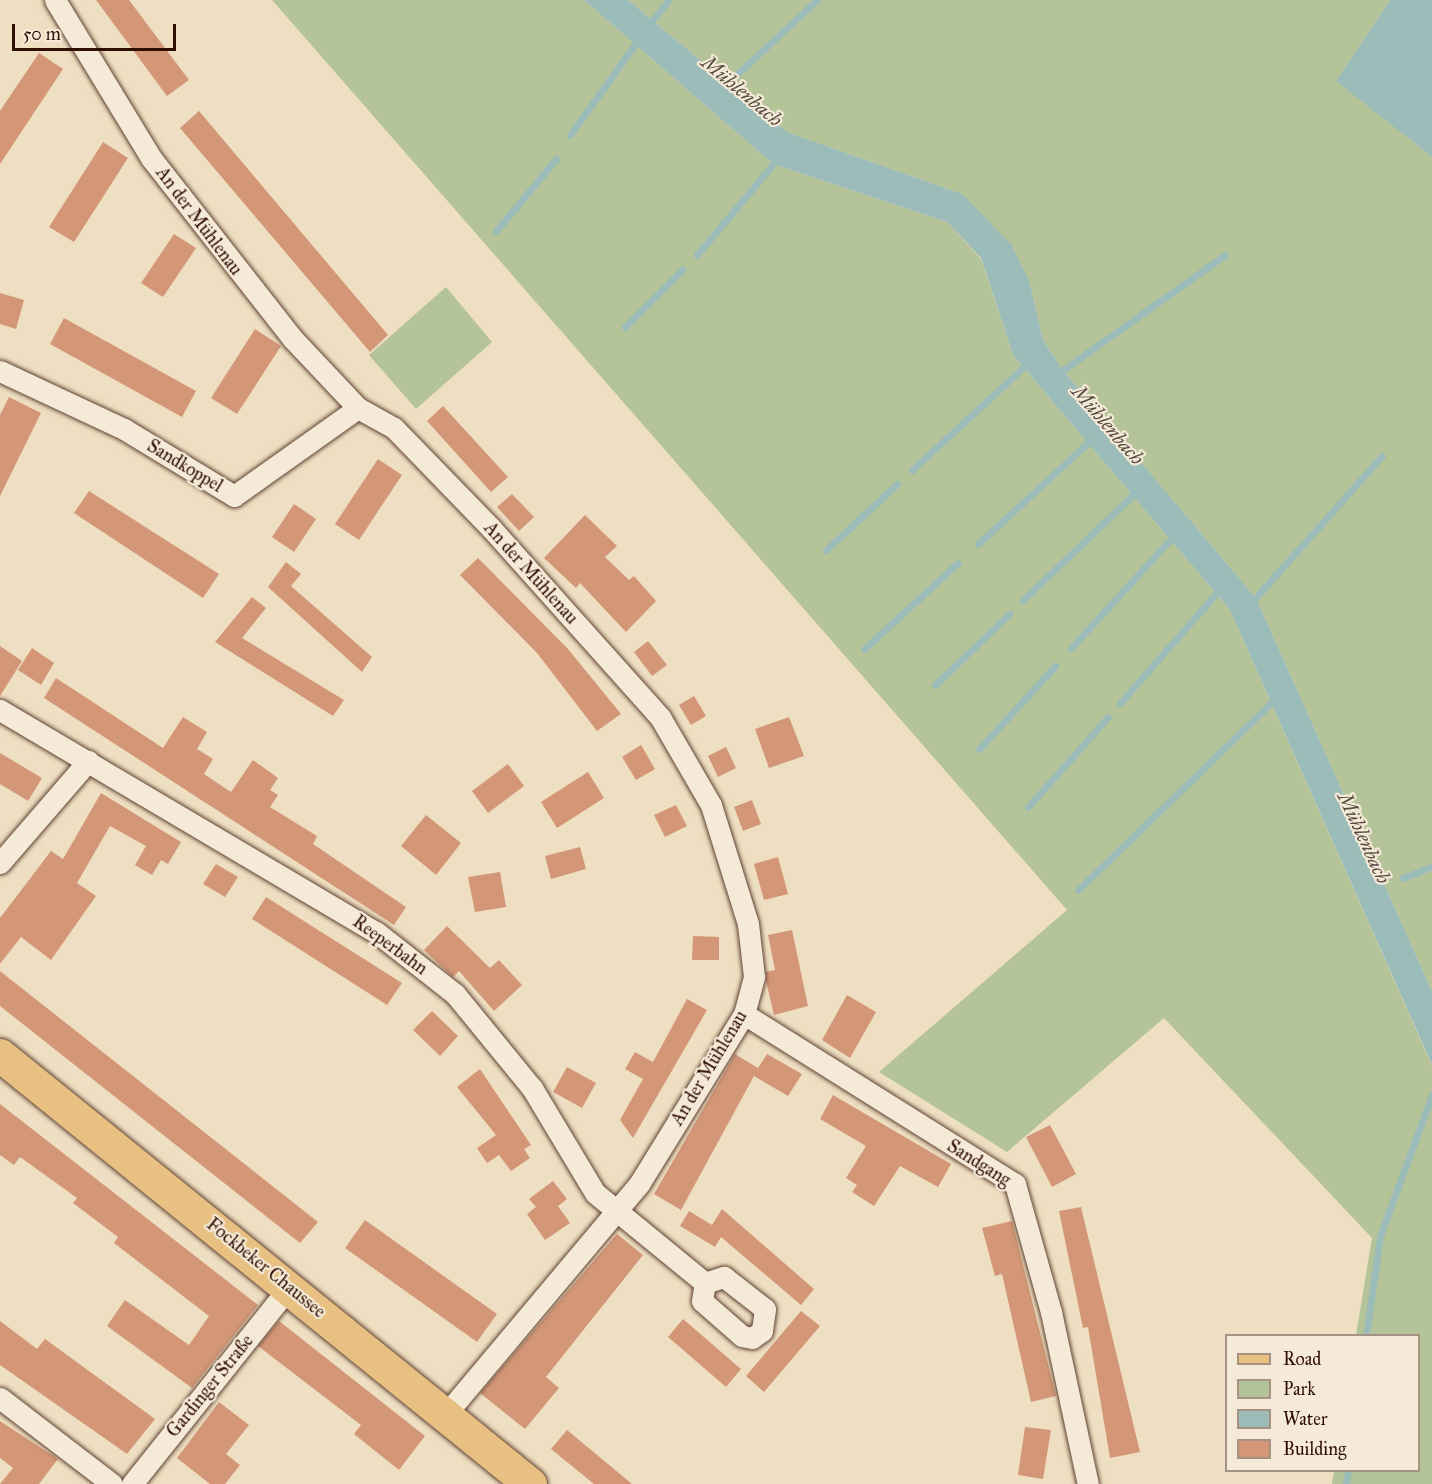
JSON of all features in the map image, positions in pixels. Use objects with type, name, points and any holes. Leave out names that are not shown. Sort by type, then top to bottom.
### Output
[{"type":"main road","name":"Fockbeker Chaussee","points":[[0,1054],[530,1484]]},
{"type":"street","name":"An der Mühlenau","points":[[55,0],[151,158],[237,271],[358,408],[394,428],[660,717],[711,805],[748,924],[754,977],[744,1014],[639,1184],[446,1414]]},
{"type":"street","name":"Sandkoppel","points":[[0,371],[124,429],[234,495],[358,408]]},
{"type":"street","name":"Reeperbahn","points":[[0,710],[376,932],[455,994],[532,1088],[595,1193],[614,1214]]},
{"type":"street","points":[[0,863],[88,761]]},
{"type":"street","name":"Sandgang","points":[[744,1014],[1015,1184],[1051,1312],[1089,1484]]},
{"type":"street","points":[[614,1214],[705,1283]]},
{"type":"street","name":"Gardinger Straße","points":[[132,1484],[289,1287]]},
{"type":"street","points":[[0,1398],[112,1484]]},
{"type":"green space","points":[[272,0],[584,0],[773,164],[947,222],[981,259],[1013,355],[1230,610],[1432,1066],[1432,1484],[1332,1484],[1334,1472],[1420,1472],[1420,1334],[1356,1334],[1372,1238],[1164,1018],[1007,1152],[879,1072],[1067,910]]},
{"type":"green space","points":[[628,0],[1390,0],[1337,81],[1432,157],[1432,991],[1256,598],[1063,370],[1043,340],[1029,280],[962,194],[787,132]]},
{"type":"green space","points":[[446,287],[492,342],[416,409],[369,355]]},
{"type":"water","name":"Mühlenbach","points":[[584,0],[628,0],[787,132],[962,194],[1011,244],[1029,280],[1043,340],[1063,370],[1256,598],[1432,991],[1432,1065],[1230,610],[1013,355],[981,258],[947,222],[773,164]]},
{"type":"water","points":[[1390,0],[1432,0],[1432,157],[1336,81]]},
{"type":"building","points":[[96,0],[129,0],[189,80],[167,96]]},
{"type":"building","points":[[39,53],[63,69],[0,164],[0,111]]},
{"type":"building","points":[[199,111],[388,335],[370,352],[180,128]]},
{"type":"building","points":[[103,142],[128,158],[74,242],[49,227]]},
{"type":"building","points":[[174,234],[196,248],[163,297],[141,283]]},
{"type":"building","points":[[0,293],[24,300],[16,329],[0,324]]},
{"type":"building","points":[[64,318],[196,391],[182,417],[50,344]]},
{"type":"building","points":[[255,329],[281,346],[237,414],[211,398]]},
{"type":"building","points":[[9,397],[41,413],[0,496],[0,415]]},
{"type":"building","points":[[443,406],[508,477],[491,492],[427,421]]},
{"type":"building","points":[[378,459],[402,475],[359,540],[335,524]]},
{"type":"building","points":[[89,491],[219,574],[203,598],[74,513]]},
{"type":"building","points":[[512,494],[534,517],[519,531],[497,507]]},
{"type":"building","points":[[294,504],[316,519],[294,552],[272,537]]},
{"type":"building","points":[[585,515],[617,546],[605,557],[629,580],[634,576],[656,601],[626,632],[580,583],[576,588],[544,558]]},
{"type":"building","points":[[478,558],[568,649],[621,714],[597,731],[537,653],[460,575]]},
{"type":"building","points":[[286,562],[301,574],[291,586],[372,657],[362,672],[268,587]]},
{"type":"building","points":[[252,597],[266,608],[242,638],[344,700],[333,716],[215,642]]},
{"type":"building","points":[[648,641],[667,665],[652,676],[634,652]]},
{"type":"building","points":[[0,646],[22,661],[0,696]]},
{"type":"building","points":[[32,648],[54,663],[41,685],[18,670]]},
{"type":"building","points":[[56,678],[163,748],[183,717],[207,732],[197,749],[213,759],[204,774],[231,792],[253,760],[278,778],[270,790],[278,795],[270,807],[317,836],[313,844],[406,907],[394,925],[44,698]]},
{"type":"building","points":[[694,696],[706,716],[691,725],[679,705]]},
{"type":"building","points":[[789,717],[804,756],[769,768],[755,729]]},
{"type":"building","points":[[641,745],[655,769],[636,780],[622,757]]},
{"type":"building","points":[[726,747],[736,768],[718,777],[708,756]]},
{"type":"building","points":[[0,753],[42,778],[28,801],[0,784]]},
{"type":"building","points":[[508,764],[524,786],[488,813],[472,791]]},
{"type":"building","points":[[588,772],[604,798],[557,828],[541,802]]},
{"type":"building","points":[[101,793],[181,842],[168,864],[161,860],[152,875],[135,865],[146,846],[110,826],[77,883],[96,896],[51,960],[21,937],[0,964],[0,918],[51,851],[63,859]]},
{"type":"building","points":[[752,800],[761,824],[743,831],[734,807]]},
{"type":"building","points":[[676,805],[687,826],[665,837],[654,815]]},
{"type":"building","points":[[426,815],[461,843],[436,875],[401,846]]},
{"type":"building","points":[[580,847],[586,869],[551,879],[545,856]]},
{"type":"building","points":[[778,857],[788,894],[764,900],[754,864]]},
{"type":"building","points":[[216,864],[238,877],[225,897],[203,884]]},
{"type":"building","points":[[500,872],[506,907],[475,912],[468,877]]},
{"type":"building","points":[[266,897],[402,983],[387,1005],[252,919]]},
{"type":"building","points":[[447,926],[490,968],[499,960],[522,985],[494,1011],[459,971],[453,977],[424,950]]},
{"type":"building","points":[[792,930],[808,1006],[774,1015],[766,981],[766,972],[775,970],[768,935]]},
{"type":"building","points":[[693,936],[719,937],[719,960],[692,960]]},
{"type":"building","points":[[0,971],[318,1222],[300,1243],[0,1006]]},
{"type":"building","points":[[847,995],[876,1012],[850,1058],[822,1040]]},
{"type":"building","points":[[687,999],[707,1010],[633,1138],[620,1120],[643,1079],[625,1069],[635,1052],[653,1062]]},
{"type":"building","points":[[432,1011],[458,1036],[440,1056],[413,1030]]},
{"type":"building","points":[[735,1054],[758,1068],[767,1054],[802,1074],[788,1096],[754,1076],[681,1210],[654,1194]]},
{"type":"building","points":[[567,1067],[596,1083],[582,1108],[553,1092]]},
{"type":"building","points":[[480,1069],[531,1145],[524,1149],[530,1158],[511,1171],[499,1155],[487,1163],[477,1148],[496,1135],[457,1087]]},
{"type":"building","points":[[833,1095],[951,1164],[938,1187],[900,1166],[874,1206],[852,1192],[857,1185],[846,1178],[866,1146],[820,1119]]},
{"type":"building","points":[[0,1104],[258,1305],[192,1388],[107,1326],[125,1300],[189,1345],[209,1316],[114,1243],[118,1237],[73,1203],[77,1198],[20,1157],[14,1165],[0,1155]]},
{"type":"building","points":[[1050,1125],[1076,1174],[1052,1187],[1026,1137]]},
{"type":"building","points":[[553,1181],[567,1199],[558,1206],[570,1223],[545,1240],[527,1214],[536,1207],[529,1199]]},
{"type":"building","points":[[1081,1207],[1140,1452],[1110,1458],[1088,1327],[1083,1328],[1059,1211]]},
{"type":"building","points":[[722,1209],[814,1289],[801,1305],[721,1237],[715,1247],[680,1226],[689,1211],[712,1225]]},
{"type":"building","points":[[365,1220],[497,1314],[477,1342],[345,1248]]},
{"type":"building","points":[[1012,1221],[1056,1396],[1031,1402],[1002,1274],[995,1276],[982,1228]]},
{"type":"building","points":[[617,1234],[643,1255],[546,1377],[559,1388],[525,1429],[480,1393]]},
{"type":"building","points":[[801,1311],[820,1326],[764,1392],[746,1376]]},
{"type":"building","points":[[683,1319],[741,1369],[726,1387],[668,1337]]},
{"type":"building","points":[[0,1321],[37,1349],[45,1339],[155,1419],[127,1454],[0,1365]]},
{"type":"building","points":[[279,1321],[425,1436],[399,1470],[354,1434],[361,1425],[258,1346]]},
{"type":"building","points":[[219,1402],[249,1425],[226,1454],[240,1465],[225,1484],[210,1484],[177,1458]]},
{"type":"building","points":[[0,1421],[58,1459],[39,1484],[0,1484],[13,1468],[0,1458]]},
{"type":"building","points":[[1025,1427],[1051,1430],[1043,1479],[1018,1475]]},
{"type":"building","points":[[567,1430],[632,1484],[594,1484],[551,1449]]},
{"type":"waterway","points":[[646,28],[669,0]]},
{"type":"waterway","name":"Mühlenbach","points":[[722,88],[817,0]]},
{"type":"waterway","points":[[570,135],[638,40]]},
{"type":"waterway","points":[[697,255],[778,158]]},
{"type":"waterway","points":[[496,231],[556,159]]},
{"type":"waterway","points":[[1056,375],[1225,255]]},
{"type":"waterway","points":[[625,327],[682,270]]},
{"type":"waterway","points":[[912,470],[1029,362]]},
{"type":"waterway","name":"Mühlenbach","points":[[978,544],[1093,438]]},
{"type":"waterway","points":[[1250,604],[1382,456]]},
{"type":"waterway","points":[[826,550],[897,484]]},
{"type":"waterway","points":[[1023,600],[1138,490]]},
{"type":"waterway","points":[[1071,648],[1176,533]]},
{"type":"waterway","points":[[864,649],[958,563]]},
{"type":"waterway","points":[[1120,703],[1221,588]]},
{"type":"waterway","points":[[935,685],[1009,614]]},
{"type":"waterway","points":[[979,749],[1055,666]]},
{"type":"waterway","points":[[1078,890],[1276,698]]},
{"type":"waterway","points":[[1028,807],[1108,717]]},
{"type":"waterway","name":"Mühlenbach","points":[[1403,878],[1432,866]]},
{"type":"waterway","points":[[1366,1334],[1380,1236],[1432,1095]]},
{"type":"waterway","points":[[1346,1484],[1348,1472]]}]
